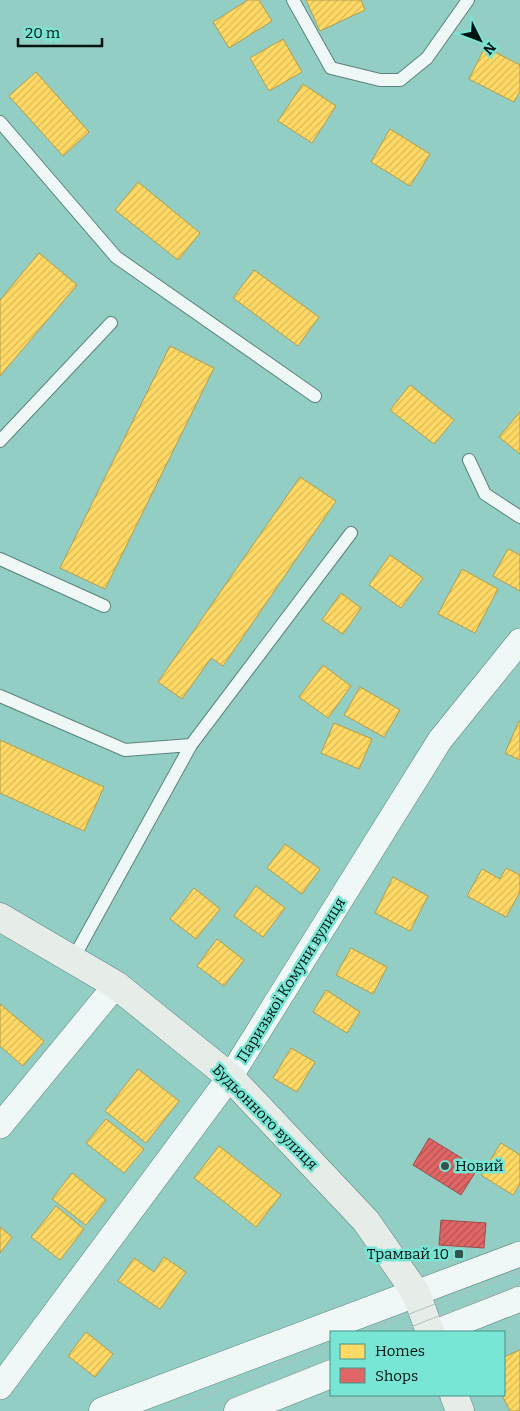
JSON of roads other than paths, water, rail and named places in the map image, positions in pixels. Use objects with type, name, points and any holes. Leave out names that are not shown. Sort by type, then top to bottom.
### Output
[{"type":"main road","name":"Будьонного вулиця","points":[[0,917],[116,985],[230,1077],[366,1220],[416,1293],[430,1331]]},
{"type":"main road","points":[[454,1396],[460,1411]]},
{"type":"street","name":"Паризької Комуни вулиця","points":[[0,1387],[230,1077],[440,740],[520,641]]},
{"type":"street","points":[[0,1126],[116,985]]},
{"type":"street","points":[[103,1411],[520,1254]]},
{"type":"street","points":[[439,1331],[520,1299]]},
{"type":"street","points":[[238,1411],[330,1374]]},
{"type":"lane","points":[[292,0],[331,68],[380,80],[400,80],[427,58],[468,0]]},
{"type":"lane","points":[[0,122],[116,257],[315,396]]},
{"type":"lane","points":[[0,441],[110,323]]},
{"type":"lane","points":[[469,460],[485,494],[520,517]]},
{"type":"lane","points":[[73,960],[191,745],[351,533]]},
{"type":"lane","points":[[0,559],[104,606]]},
{"type":"lane","points":[[0,696],[125,750],[191,745]]},
{"type":"tram line","points":[[366,1331],[520,1271]]},
{"type":"tram line","points":[[401,1331],[520,1284]]},
{"type":"tram line","points":[[165,1411],[330,1345]]},
{"type":"tram line","points":[[200,1411],[330,1359]]},
{"type":"place","name":"Новий","points":[[445,1166]]},
{"type":"place","name":"Трамвай 10","points":[[459,1254]]}]
